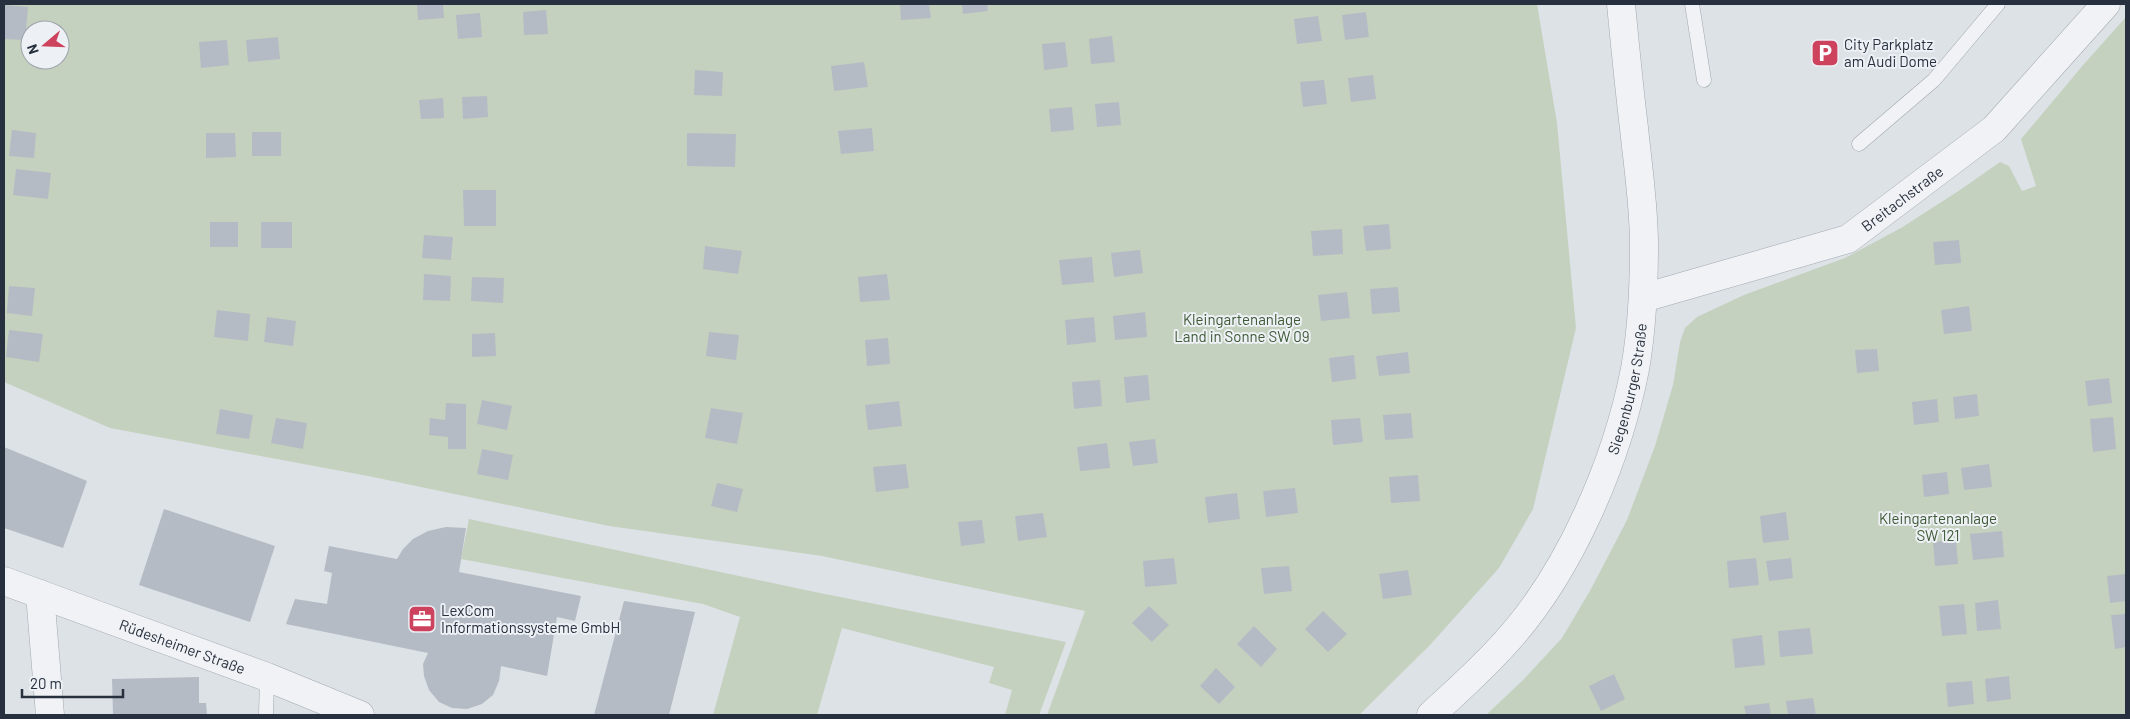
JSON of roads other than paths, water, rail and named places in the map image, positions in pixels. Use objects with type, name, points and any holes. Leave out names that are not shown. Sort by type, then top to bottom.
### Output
[{"type":"street","name":"Siegenburger Straße","points":[[1431,715],[1507,641],[1542,595],[1573,542],[1604,476],[1623,420],[1635,368],[1643,298],[1644,243],[1640,179],[1621,4]]},
{"type":"street","name":"Breitachstraße","points":[[1643,298],[1848,240],[1994,129],[2106,4]]},
{"type":"street","name":"Rüdesheimer Straße","points":[[4,581],[267,677],[360,715]]},
{"type":"street","points":[[40,594],[50,715]]},
{"type":"lane","points":[[1692,4],[1704,80]]},
{"type":"lane","points":[[1859,144],[1934,80],[1998,4]]},
{"type":"lane","points":[[266,715],[267,677]]},
{"type":"place","name":"City Parkplatz am Audi Dome","points":[[1825,53]]},
{"type":"place","name":"LexCom Informationssysteme GmbH","points":[[422,619]]},
{"type":"park label","name":"Kleingartenanlage Land in Sonne SW 09","points":[[1242,328]]},
{"type":"park label","name":"Kleingartenanlage SW 121","points":[[1938,526]]}]
